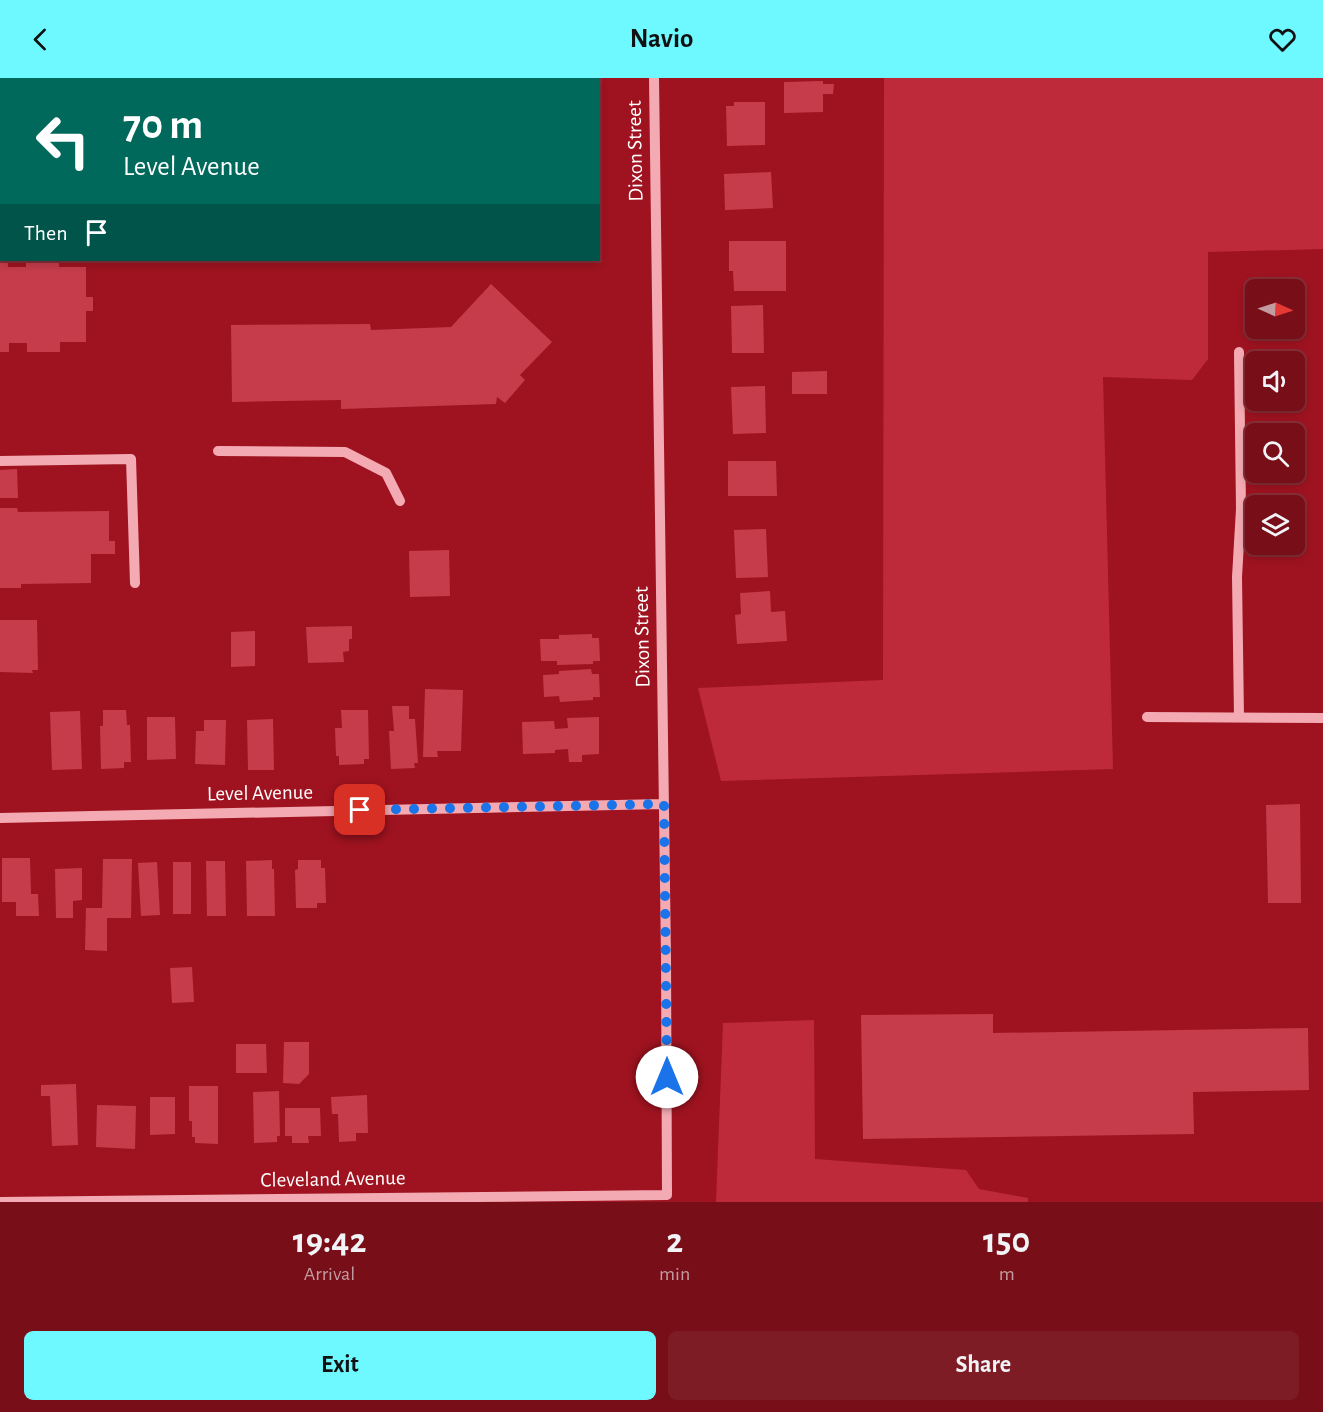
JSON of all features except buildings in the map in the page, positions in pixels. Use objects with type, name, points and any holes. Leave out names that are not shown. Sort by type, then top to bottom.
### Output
[{"type":"street","name":"Dixon Street","points":[[654,78],[667,1195]]},
{"type":"street","points":[[1239,352],[1241,509],[1237,577],[1239,717]]},
{"type":"street","points":[[218,451],[345,452],[386,473],[400,501]]},
{"type":"street","points":[[0,461],[131,459],[135,583]]},
{"type":"street","points":[[1147,717],[1323,718]]},
{"type":"street","name":"Level Avenue","points":[[0,818],[664,804]]},
{"type":"street","name":"Cleveland Avenue","points":[[0,1202],[667,1195]]},
{"type":"shaded area","points":[[884,78],[1323,78],[1323,249],[1208,252],[1208,359],[1192,380],[1103,377],[1113,769],[721,781],[698,688],[883,680]]},
{"type":"shaded area","points":[[814,1020],[815,1159],[966,1170],[979,1189],[1028,1198],[1028,1202],[716,1202],[723,1023]]},
{"type":"route","points":[[360,810],[664,804],[667,1077]]}]
